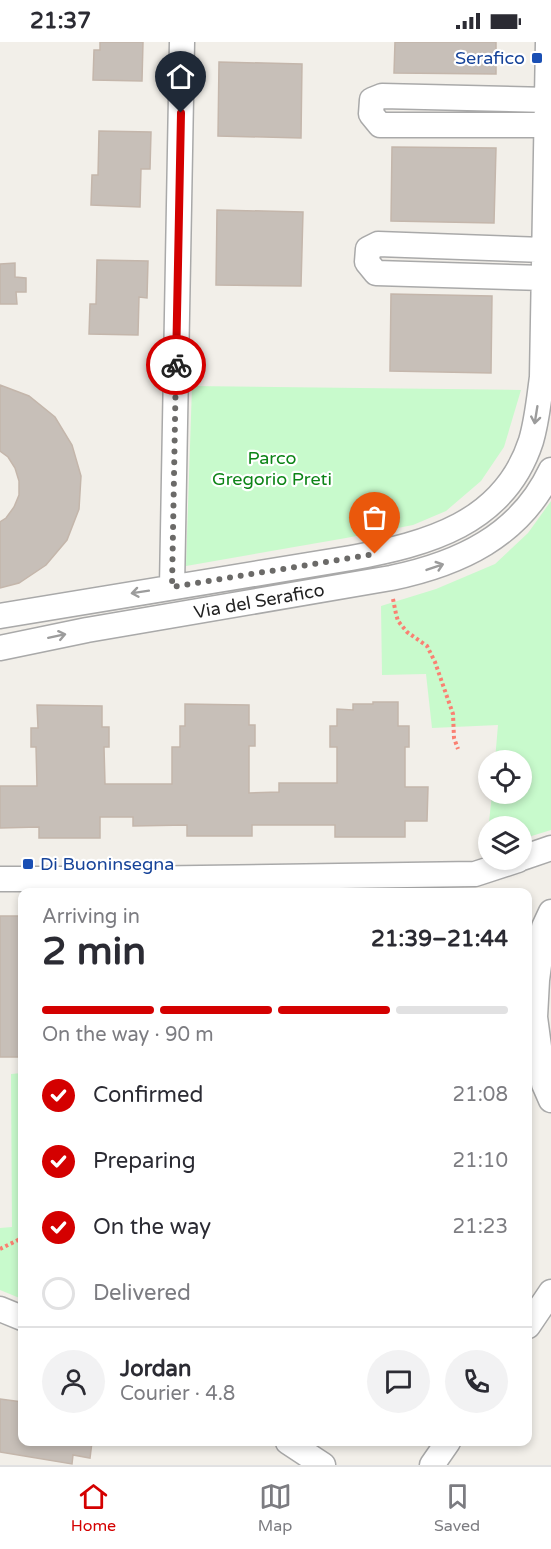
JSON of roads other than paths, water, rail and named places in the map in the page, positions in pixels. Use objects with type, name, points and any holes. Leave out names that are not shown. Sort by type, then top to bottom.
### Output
[{"type":"street","points":[[172,587],[182,42]]},
{"type":"street","name":"Via del Serafico","points":[[0,616],[398,549],[440,536],[471,520],[489,506],[510,483],[524,459],[536,420],[542,377],[544,250],[549,170],[548,42]]},
{"type":"street","points":[[547,126],[380,125],[371,114],[372,100],[381,96],[548,100]]},
{"type":"street","points":[[544,250],[378,244],[368,249],[368,262],[376,273],[544,278]]},
{"type":"street","name":"Via del Serafico","points":[[0,648],[87,630],[391,579],[431,569],[473,550],[504,531],[528,508],[551,470]]},
{"type":"street","points":[[532,855],[551,848]]},
{"type":"street","points":[[0,879],[475,874],[487,870]]},
{"type":"street","points":[[551,912],[544,927],[535,1017],[544,1084],[551,1100]]},
{"type":"street","points":[[532,1320],[551,1292]]},
{"type":"street","points":[[0,1309],[18,1316]]},
{"type":"street","points":[[294,1446],[323,1465]]},
{"type":"street","points":[[432,1465],[445,1446]]},
{"type":"place","name":"Serafico","points":[[537,58]]},
{"type":"place","name":"Di Buoninsegna","points":[[28,864]]},
{"type":"park label","name":"Parco Gregorio Preti","points":[[272,468]]}]
